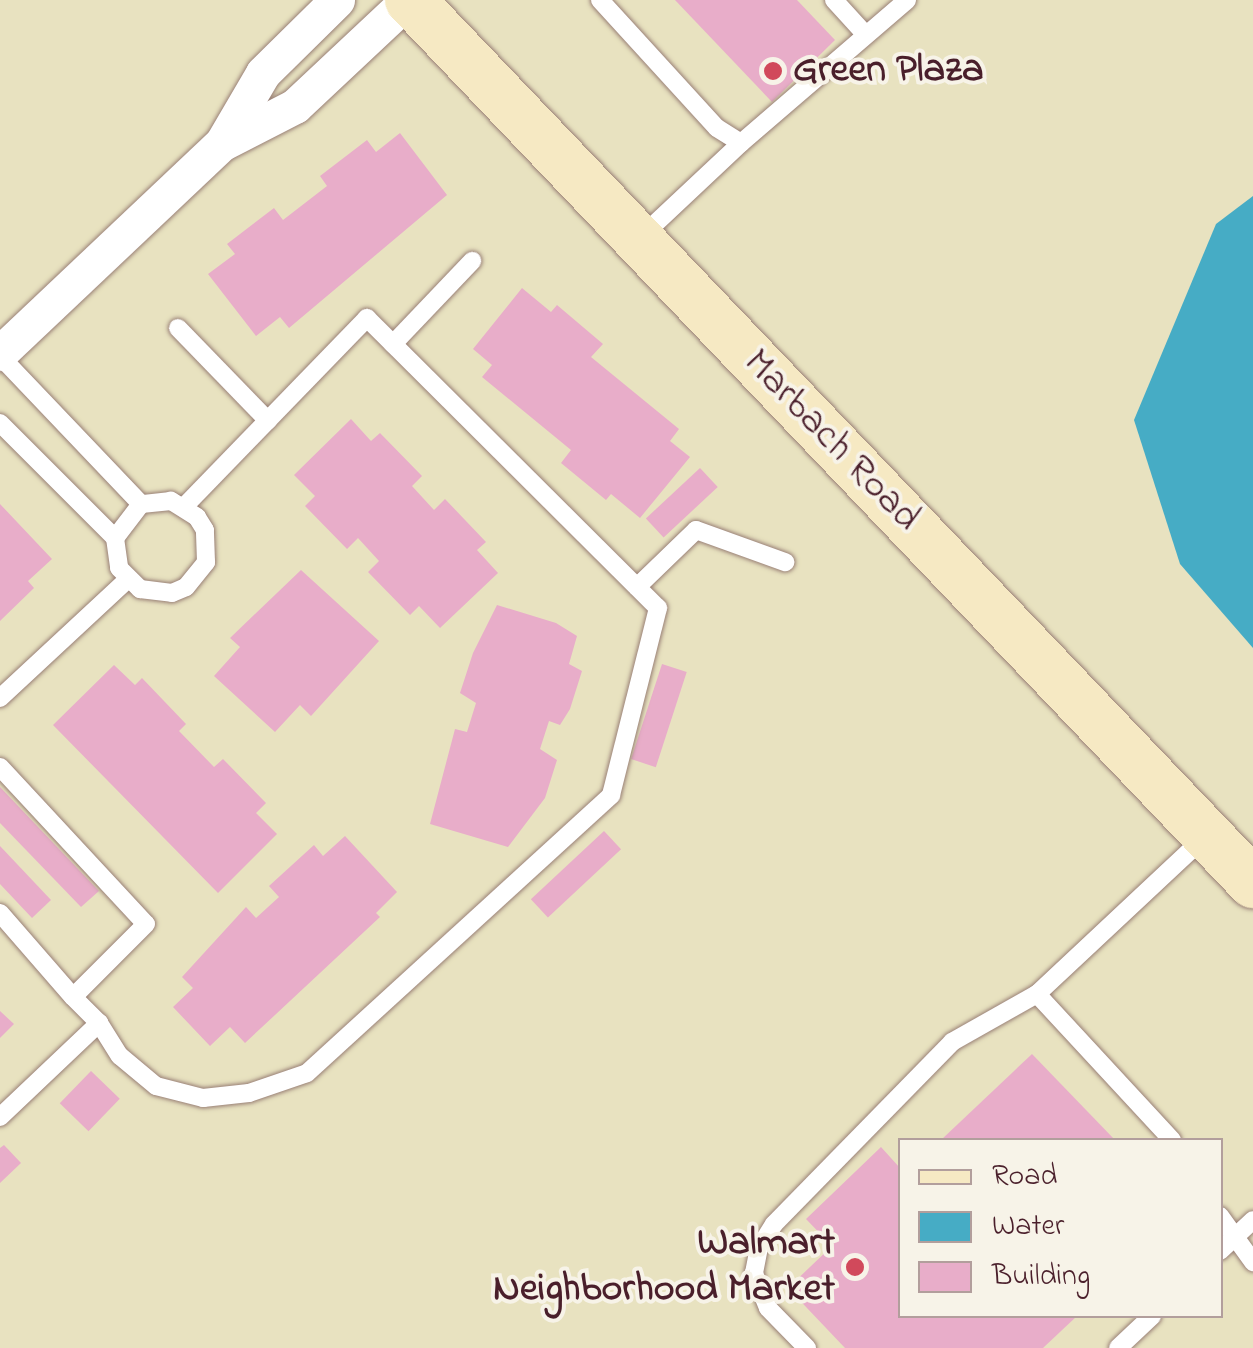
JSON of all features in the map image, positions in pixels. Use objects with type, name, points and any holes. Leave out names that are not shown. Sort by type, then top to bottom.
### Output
[{"type":"main road","name":"Marbach Road","points":[[421,4],[639,239],[1253,883]]},
{"type":"street","points":[[0,355],[222,143],[263,73],[337,0]]},
{"type":"street","points":[[222,143],[295,106],[421,4]]},
{"type":"lane","points":[[600,0],[717,128],[741,144]]},
{"type":"lane","points":[[834,0],[866,34]]},
{"type":"lane","points":[[639,239],[906,0]]},
{"type":"lane","points":[[393,344],[472,261]]},
{"type":"lane","points":[[0,913],[98,1023],[120,1056],[156,1086],[203,1098],[249,1093],[308,1073],[611,795],[658,608],[367,318],[184,507]]},
{"type":"lane","points":[[178,328],[268,421]]},
{"type":"lane","points":[[0,355],[142,504],[184,507],[205,530],[206,562],[198,576],[172,593],[140,589],[128,580],[115,538],[0,423]]},
{"type":"lane","points":[[115,538],[142,504]]},
{"type":"lane","points":[[636,587],[696,530],[785,562]]},
{"type":"lane","points":[[0,698],[128,580]]},
{"type":"lane","points":[[0,767],[146,924],[73,997]]},
{"type":"lane","points":[[807,1348],[768,1308],[754,1273],[758,1248],[774,1224],[952,1042],[1038,994],[1207,835]]},
{"type":"lane","points":[[1038,994],[1170,1138]]},
{"type":"lane","points":[[0,1117],[98,1023]]},
{"type":"lane","points":[[1253,1220],[1226,1245],[1253,1262]]},
{"type":"lane","points":[[1118,1348],[1150,1318]]},
{"type":"water","points":[[1253,196],[1253,648],[1180,564],[1134,420],[1216,224]]},
{"type":"building","name":"Green Plaza","points":[[675,0],[797,0],[835,40],[772,102]]},
{"type":"building","points":[[400,133],[447,195],[289,328],[280,317],[256,336],[208,274],[235,254],[227,244],[274,208],[283,220],[327,186],[320,176],[367,140],[376,152]]},
{"type":"building","points":[[522,288],[551,312],[557,305],[603,344],[591,357],[679,429],[670,441],[690,457],[640,518],[611,494],[606,500],[561,463],[571,450],[482,377],[492,365],[473,349]]},
{"type":"building","points":[[351,419],[371,441],[380,433],[422,476],[412,486],[434,510],[445,499],[486,542],[477,550],[498,573],[440,628],[419,606],[410,615],[368,572],[379,561],[358,538],[347,549],[305,506],[315,496],[294,475]]},
{"type":"building","points":[[700,468],[718,487],[664,537],[646,518]]},
{"type":"building","points":[[0,504],[52,559],[28,581],[34,588],[0,621]]},
{"type":"building","points":[[301,570],[379,641],[311,716],[300,705],[275,732],[214,676],[240,647],[230,638]]},
{"type":"building","points":[[497,605],[556,623],[577,636],[569,664],[582,671],[570,709],[560,725],[549,721],[540,749],[557,760],[545,798],[508,847],[430,824],[455,729],[467,732],[476,703],[460,693],[473,653]]},
{"type":"building","points":[[662,664],[687,672],[656,767],[631,759]]},
{"type":"building","points":[[114,665],[135,685],[142,678],[186,724],[179,731],[214,767],[223,759],[266,803],[256,813],[277,834],[218,893],[53,725]]},
{"type":"building","points":[[0,787],[99,891],[81,907],[0,823]]},
{"type":"building","points":[[604,831],[621,849],[548,917],[531,899]]},
{"type":"building","points":[[345,836],[397,892],[376,913],[380,917],[245,1043],[230,1027],[210,1046],[173,1007],[193,988],[182,977],[246,907],[256,918],[279,897],[269,886],[314,845],[323,856]]},
{"type":"building","points":[[0,846],[51,900],[32,918],[0,884]]},
{"type":"building","points":[[0,1011],[14,1024],[0,1038]]},
{"type":"building","points":[[1032,1054],[1113,1138],[943,1138]]},
{"type":"building","points":[[91,1071],[120,1099],[89,1131],[60,1103]]},
{"type":"building","points":[[4,1145],[21,1163],[0,1183],[0,1148]]},
{"type":"building","name":"Walmart Neighborhood Market","points":[[881,1147],[898,1166],[898,1318],[1075,1318],[1043,1348],[845,1348],[788,1288],[832,1246],[806,1219]]},
{"type":"place","name":"Green Plaza","points":[[773,71]]},
{"type":"place","name":"Walmart Neighborhood Market","points":[[855,1267]]}]
